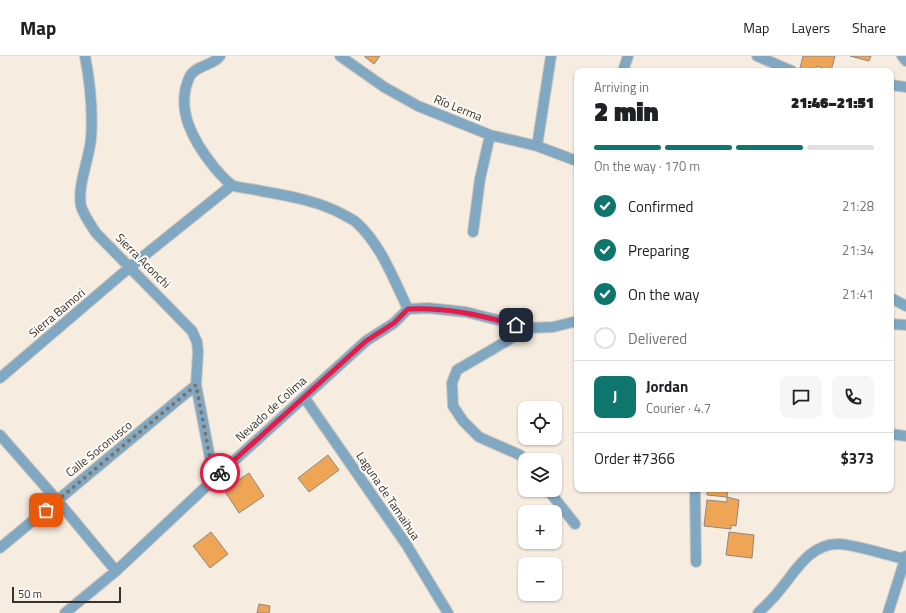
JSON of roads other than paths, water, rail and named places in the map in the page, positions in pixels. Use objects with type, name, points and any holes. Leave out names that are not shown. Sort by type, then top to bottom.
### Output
[{"type":"street","name":"Sierra Aconchi","points":[[86,56],[91,138],[81,194],[81,206],[96,233],[192,331],[197,342],[198,352],[196,385],[214,479]]},
{"type":"street","points":[[220,56],[194,71],[190,76],[185,95],[185,116],[190,130],[204,154],[220,174],[232,185],[294,197],[336,210],[357,223],[376,245],[408,309],[428,308],[466,312],[529,328],[553,327],[574,322]]},
{"type":"street","name":"Río Lerma","points":[[340,56],[384,87],[418,106],[490,135],[537,146],[574,159]]},
{"type":"street","points":[[537,146],[551,56]]},
{"type":"street","points":[[624,68],[628,56]]},
{"type":"street","points":[[758,56],[785,68]]},
{"type":"street","points":[[902,56],[906,61]]},
{"type":"street","points":[[894,85],[906,87]]},
{"type":"street","points":[[474,232],[480,179],[490,135]]},
{"type":"street","name":"Sierra Bamori","points":[[0,378],[130,267],[232,185]]},
{"type":"street","points":[[894,300],[906,306]]},
{"type":"street","name":"Nevado de Colima","points":[[65,613],[116,571],[214,479],[366,341],[394,323],[408,309]]},
{"type":"street","points":[[894,324],[906,325]]},
{"type":"street","points":[[518,454],[480,437],[462,421],[453,406],[452,383],[457,370],[529,328]]},
{"type":"street","name":"Calle Soconusco","points":[[0,548],[196,385]]},
{"type":"street","name":"Laguna de Tamaihua","points":[[304,397],[406,544],[448,613]]},
{"type":"street","points":[[894,434],[906,436]]},
{"type":"street","points":[[0,436],[57,500],[116,571]]},
{"type":"street","points":[[695,492],[697,521],[696,562]]},
{"type":"street","points":[[554,497],[575,524]]},
{"type":"street","points":[[758,613],[779,591],[795,570],[819,548],[827,545],[840,544],[905,558],[888,613]]}]
